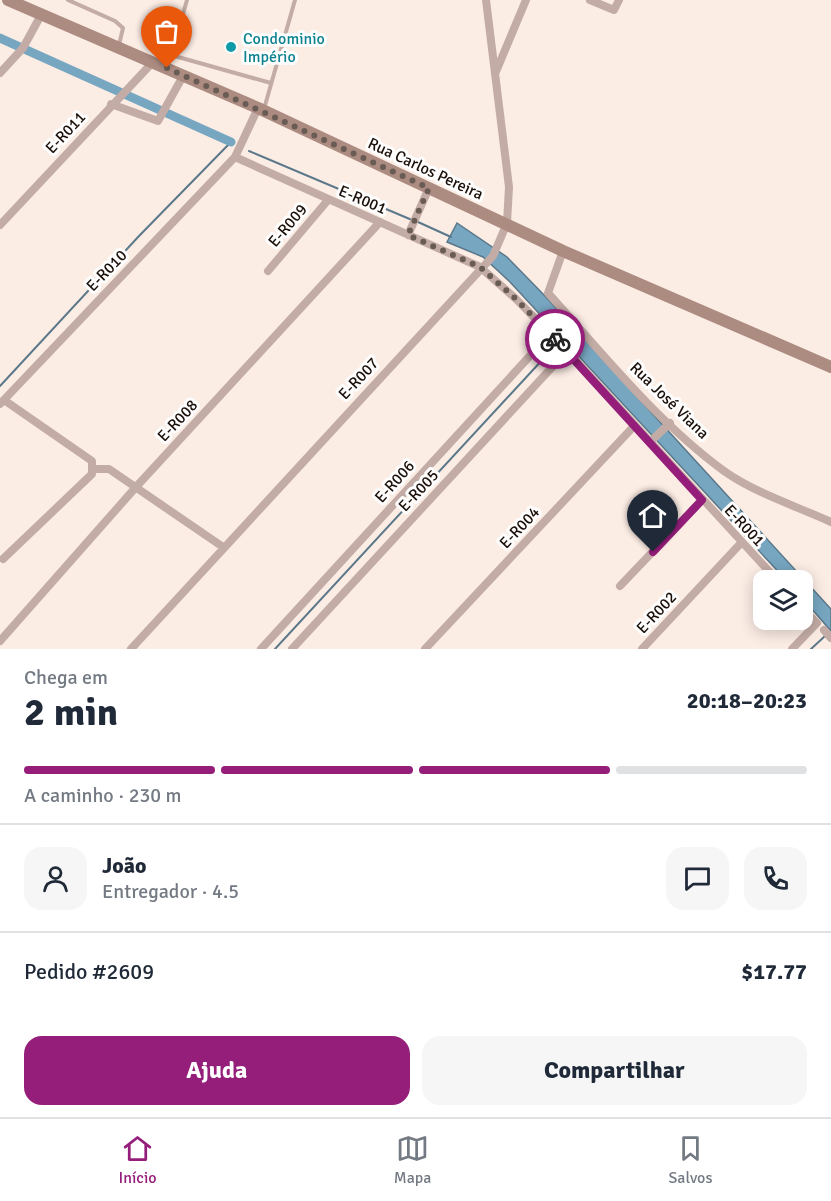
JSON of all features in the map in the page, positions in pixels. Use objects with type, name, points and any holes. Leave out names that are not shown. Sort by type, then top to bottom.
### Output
[{"type":"street","name":"E-R007","points":[[131,649],[480,267],[493,256],[507,223],[509,187],[486,0]]},
{"type":"street","points":[[495,74],[526,0]]},
{"type":"street","points":[[590,0],[614,10],[619,0]]},
{"type":"street","name":"Rua Carlos Pereira","points":[[15,1],[41,15],[261,109],[563,251],[831,367]]},
{"type":"street","points":[[0,73],[23,48],[41,15]]},
{"type":"street","name":"E-R011","points":[[0,225],[111,104],[153,62]]},
{"type":"street","points":[[111,104],[158,122],[183,76]]},
{"type":"street","name":"E-R010","points":[[2,402],[235,157],[261,109]]},
{"type":"street","name":"E-R001","points":[[235,157],[480,267],[516,299],[567,351],[767,570]]},
{"type":"street","points":[[408,235],[414,226],[429,188]]},
{"type":"street","name":"E-R009","points":[[268,271],[328,200]]},
{"type":"street","name":"E-R008","points":[[0,641],[136,487],[380,222]]},
{"type":"street","name":"Rua José Viana","points":[[563,251],[548,293],[618,371],[670,423],[725,471],[831,522]]},
{"type":"street","name":"E-R006","points":[[261,649],[550,334]]},
{"type":"street","name":"E-R005","points":[[292,649],[567,351]]},
{"type":"street","points":[[2,402],[92,461],[94,469],[92,474],[3,559]]},
{"type":"street","points":[[650,442],[670,423]]},
{"type":"street","name":"E-R004","points":[[425,649],[634,425]]},
{"type":"street","points":[[94,469],[109,469],[223,547]]},
{"type":"street","points":[[620,586],[702,500]]},
{"type":"street","name":"E-R002","points":[[642,649],[741,543]]},
{"type":"street","points":[[813,619],[831,638]]},
{"type":"street","points":[[792,649],[820,626]]},
{"type":"lane","points":[[68,0],[115,21],[123,28],[117,48]]},
{"type":"lane","points":[[167,68],[187,0]]},
{"type":"lane","points":[[261,109],[271,83],[295,0]]},
{"type":"lane","points":[[171,55],[271,83]]},
{"type":"water","points":[[457,223],[507,257],[795,570],[777,570],[510,282],[483,257],[447,242]]},
{"type":"water","points":[[813,589],[831,609],[831,631],[813,610]]},
{"type":"waterway","points":[[0,38],[231,142]]},
{"type":"waterway","points":[[0,386],[139,236],[231,142]]},
{"type":"waterway","points":[[249,151],[412,220]]},
{"type":"waterway","points":[[418,222],[451,237]]},
{"type":"waterway","points":[[275,649],[556,345]]},
{"type":"waterway","points":[[811,649],[825,636]]},
{"type":"way so far","points":[[167,68],[264,110],[429,188],[414,226],[408,235],[480,267],[516,299],[555,339]]},
{"type":"place","name":"Condominio Império","points":[[231,47]]},
{"type":"route","points":[[555,339],[702,500],[653,552]]}]
